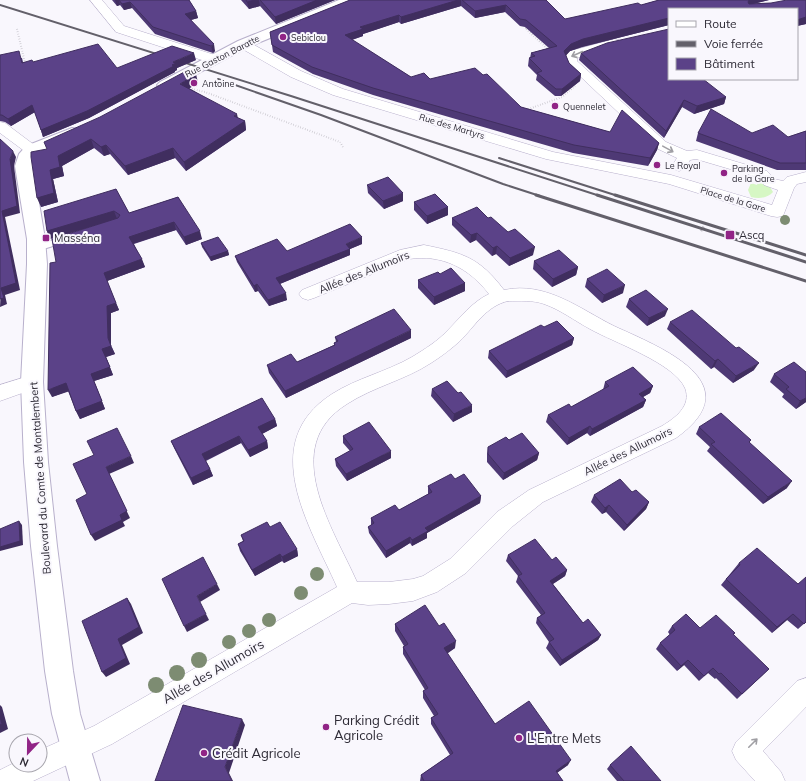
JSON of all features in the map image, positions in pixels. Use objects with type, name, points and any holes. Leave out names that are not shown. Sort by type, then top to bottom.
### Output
[{"type":"street","points":[[96,0],[120,29],[213,59]]},
{"type":"street","name":"Rue Gaston Baratte","points":[[154,91],[243,44],[351,0]]},
{"type":"street","points":[[624,41],[578,53],[570,58],[574,66],[661,145],[685,156],[697,154],[762,174],[769,182],[787,187],[792,180],[806,177]]},
{"type":"street","name":"Rue des Martyrs","points":[[243,44],[296,74],[338,92],[561,159],[671,180]]},
{"type":"street","points":[[0,126],[32,150],[84,128]]},
{"type":"street","name":"Boulevard du Comte de Montalembert","points":[[32,150],[25,159],[24,166],[36,248],[37,297],[32,382],[37,469],[52,623],[66,714],[85,781]]},
{"type":"street","points":[[671,180],[685,156]]},
{"type":"street","name":"Place de la Gare","points":[[671,180],[777,212],[787,187]]},
{"type":"street","name":"Allée des Allumoirs","points":[[308,294],[406,254],[424,251],[449,256],[472,266],[487,279],[500,296]]},
{"type":"street","name":"Allée des Allumoirs","points":[[48,759],[103,735],[350,592],[389,594],[413,590],[429,585],[458,566],[505,519],[520,507],[552,488],[669,432],[688,417],[694,408],[696,398],[690,379],[672,362],[604,329],[555,300],[536,295],[500,296],[490,300],[476,310],[452,337],[426,358],[334,403],[323,412],[308,434],[304,447],[302,463],[310,501],[350,592]]},
{"type":"street","points":[[0,393],[32,382]]},
{"type":"street","points":[[772,781],[745,751],[806,690]]},
{"type":"street","points":[[5,781],[20,773]]},
{"type":"lane","points":[[36,248],[73,237]]},
{"type":"path","points":[[531,26],[525,28],[555,55],[570,58]]},
{"type":"path","points":[[17,29],[25,62],[30,64]]},
{"type":"path","points":[[524,110],[562,97],[586,77]]},
{"type":"path","points":[[173,81],[340,142],[343,147]]},
{"type":"path","points":[[702,231],[707,221]]},
{"type":"green space","points":[[760,177],[761,183],[770,187],[773,192],[769,196],[763,198],[751,197],[748,190],[751,183],[757,185]]},
{"type":"building","points":[[119,0],[189,0],[196,11],[185,14],[214,44],[211,46],[153,27],[130,2],[122,4]]},
{"type":"building","points":[[260,0],[317,0],[275,17]]},
{"type":"building","points":[[350,0],[458,0],[401,17],[399,15],[360,27],[363,29],[345,35],[411,77],[424,73],[430,79],[475,68],[483,75],[487,74],[521,107],[610,132],[622,110],[659,143],[650,158],[574,145],[373,88],[312,67],[272,45],[270,32]]},
{"type":"building","points":[[462,0],[546,0],[565,19],[638,3],[641,5],[659,0],[749,0],[749,4],[771,3],[787,0],[806,0],[806,17],[798,20],[798,8],[668,8],[668,18],[583,39],[571,44],[564,51],[569,63],[581,74],[562,89],[556,89],[537,73],[542,71],[529,58],[535,56],[531,53],[557,46],[526,20],[520,19],[506,5],[475,11]]},
{"type":"building","points":[[668,29],[668,80],[704,80],[726,97],[697,106],[684,100],[666,131],[581,53],[607,43]]},
{"type":"building","points":[[98,44],[117,68],[172,46],[194,53],[173,62],[176,63],[172,65],[174,66],[87,111],[41,130],[32,105],[8,119],[0,115],[0,55],[19,51],[22,63],[32,60],[33,62]]},
{"type":"building","points":[[188,70],[196,74],[180,84],[237,114],[234,116],[245,121],[184,162],[173,148],[125,166],[106,145],[101,147],[91,139],[58,156],[60,167],[50,170],[54,193],[37,198],[31,152],[47,149],[44,142],[100,117]]},
{"type":"building","points":[[711,109],[752,133],[773,125],[788,137],[806,131],[806,163],[780,163],[698,133]]},
{"type":"building","points":[[0,139],[13,151],[10,159],[17,206],[2,211],[16,283],[1,288],[4,298],[0,299]]},
{"type":"building","points":[[388,177],[403,193],[383,201],[367,185]]},
{"type":"building","points":[[116,189],[129,213],[178,197],[200,231],[184,237],[174,222],[129,237],[142,259],[104,273],[116,303],[107,306],[108,338],[111,346],[102,349],[110,367],[91,374],[102,401],[76,411],[66,383],[48,390],[50,263],[56,262],[52,239],[118,218],[120,215],[114,211],[47,231],[44,211]]},
{"type":"building","points":[[435,194],[448,207],[427,216],[414,202]]},
{"type":"building","points":[[477,207],[488,218],[491,217],[508,232],[515,229],[535,247],[510,258],[497,246],[493,248],[477,233],[471,235],[452,218]]},
{"type":"building","points":[[350,224],[362,237],[346,244],[350,249],[276,278],[286,293],[268,300],[257,284],[254,286],[235,256],[277,239],[287,251]]},
{"type":"building","points":[[218,237],[228,251],[210,257],[201,243]]},
{"type":"building","points":[[559,250],[578,267],[553,279],[534,261]]},
{"type":"building","points":[[451,268],[465,283],[434,297],[418,280],[438,272],[440,274]]},
{"type":"building","points":[[607,269],[625,285],[604,295],[587,279]]},
{"type":"building","points":[[646,290],[668,309],[649,318],[629,299]]},
{"type":"building","points":[[394,309],[411,330],[285,391],[267,365],[291,354],[297,362],[335,345],[334,343],[338,341],[335,337]]},
{"type":"building","points":[[692,310],[736,348],[739,347],[759,363],[736,376],[718,359],[715,361],[670,322]]},
{"type":"building","points":[[557,321],[574,338],[507,371],[489,351],[541,325],[544,327]]},
{"type":"building","points":[[794,362],[806,372],[806,398],[800,401],[786,389],[789,387],[774,374]]},
{"type":"building","points":[[633,367],[653,386],[639,394],[646,400],[592,429],[590,426],[569,438],[548,415],[569,404],[571,407],[609,386],[605,382]]},
{"type":"building","points":[[447,381],[458,393],[461,392],[472,405],[454,414],[432,389]]},
{"type":"building","points":[[262,398],[275,419],[258,427],[267,441],[248,450],[239,436],[202,454],[210,469],[191,478],[171,441]]},
{"type":"building","points":[[721,413],[751,440],[749,442],[792,481],[768,497],[711,444],[715,442],[699,427]]},
{"type":"building","points":[[369,422],[391,451],[346,474],[335,459],[353,449],[343,436]]},
{"type":"building","points":[[117,428],[131,456],[106,467],[127,511],[120,515],[122,520],[91,535],[76,500],[87,494],[73,464],[94,455],[87,441]]},
{"type":"building","points":[[522,433],[539,453],[504,473],[488,454],[488,447],[506,437],[509,440]]},
{"type":"building","points":[[451,474],[455,479],[464,474],[481,496],[425,528],[428,531],[412,540],[410,537],[386,551],[368,527],[374,523],[371,518],[395,505],[399,510],[432,492],[428,486]]},
{"type":"building","points":[[620,479],[632,492],[636,490],[649,502],[627,525],[609,505],[605,508],[594,495]]},
{"type":"building","points":[[19,521],[20,541],[0,547],[0,529]]},
{"type":"building","points":[[267,522],[270,527],[280,522],[297,549],[282,557],[280,554],[252,570],[238,544],[244,541],[241,535]]},
{"type":"building","points":[[535,539],[552,560],[556,557],[567,570],[550,581],[583,623],[588,619],[601,635],[562,660],[549,642],[554,639],[537,618],[545,613],[518,576],[522,574],[508,555]]},
{"type":"building","points":[[757,548],[798,584],[806,577],[806,622],[804,624],[793,614],[777,627],[726,579],[740,565],[739,563]]},
{"type":"building","points":[[203,557],[217,584],[197,596],[206,614],[184,626],[162,579]]},
{"type":"building","points":[[127,598],[139,627],[118,639],[126,658],[102,672],[82,621]]},
{"type":"building","points":[[425,605],[439,626],[444,623],[456,641],[444,648],[495,724],[529,701],[571,760],[556,771],[563,781],[424,781],[421,775],[453,753],[431,718],[438,714],[423,691],[428,688],[403,647],[408,644],[395,624]]},
{"type":"building","points":[[686,614],[700,628],[716,615],[769,669],[742,694],[721,673],[719,674],[713,668],[704,676],[688,660],[681,666],[660,643],[675,630],[672,626]]},
{"type":"building","name":"Crédit Agricole","points":[[183,705],[242,719],[225,767],[232,781],[155,781]]},
{"type":"building","points":[[631,746],[661,781],[624,781],[610,765]]},
{"type":"railway","points":[[0,5],[291,96],[600,196]]},
{"type":"railway","points":[[218,79],[321,115],[503,184],[540,196]]},
{"type":"railway","points":[[499,158],[618,196]]},
{"type":"railway","points":[[536,195],[806,281]]},
{"type":"railway","points":[[597,195],[806,262]]},
{"type":"railway","points":[[615,195],[806,255]]},
{"type":"place","name":"Sebiclou","points":[[283,37]]},
{"type":"place","name":"Antoine","points":[[194,83]]},
{"type":"place","name":"Quennelet","points":[[555,106]]},
{"type":"place","name":"Le Royal","points":[[657,165]]},
{"type":"place","name":"Parking de la Gare","points":[[724,173]]},
{"type":"place","name":"Ascq","points":[[730,235]]},
{"type":"place","name":"Masséna","points":[[46,238]]},
{"type":"place","name":"Parking Crédit Agricole","points":[[326,727]]},
{"type":"place","name":"L'Entre Mets","points":[[519,738]]},
{"type":"place","name":"Crédit Agricole","points":[[204,753]]}]
